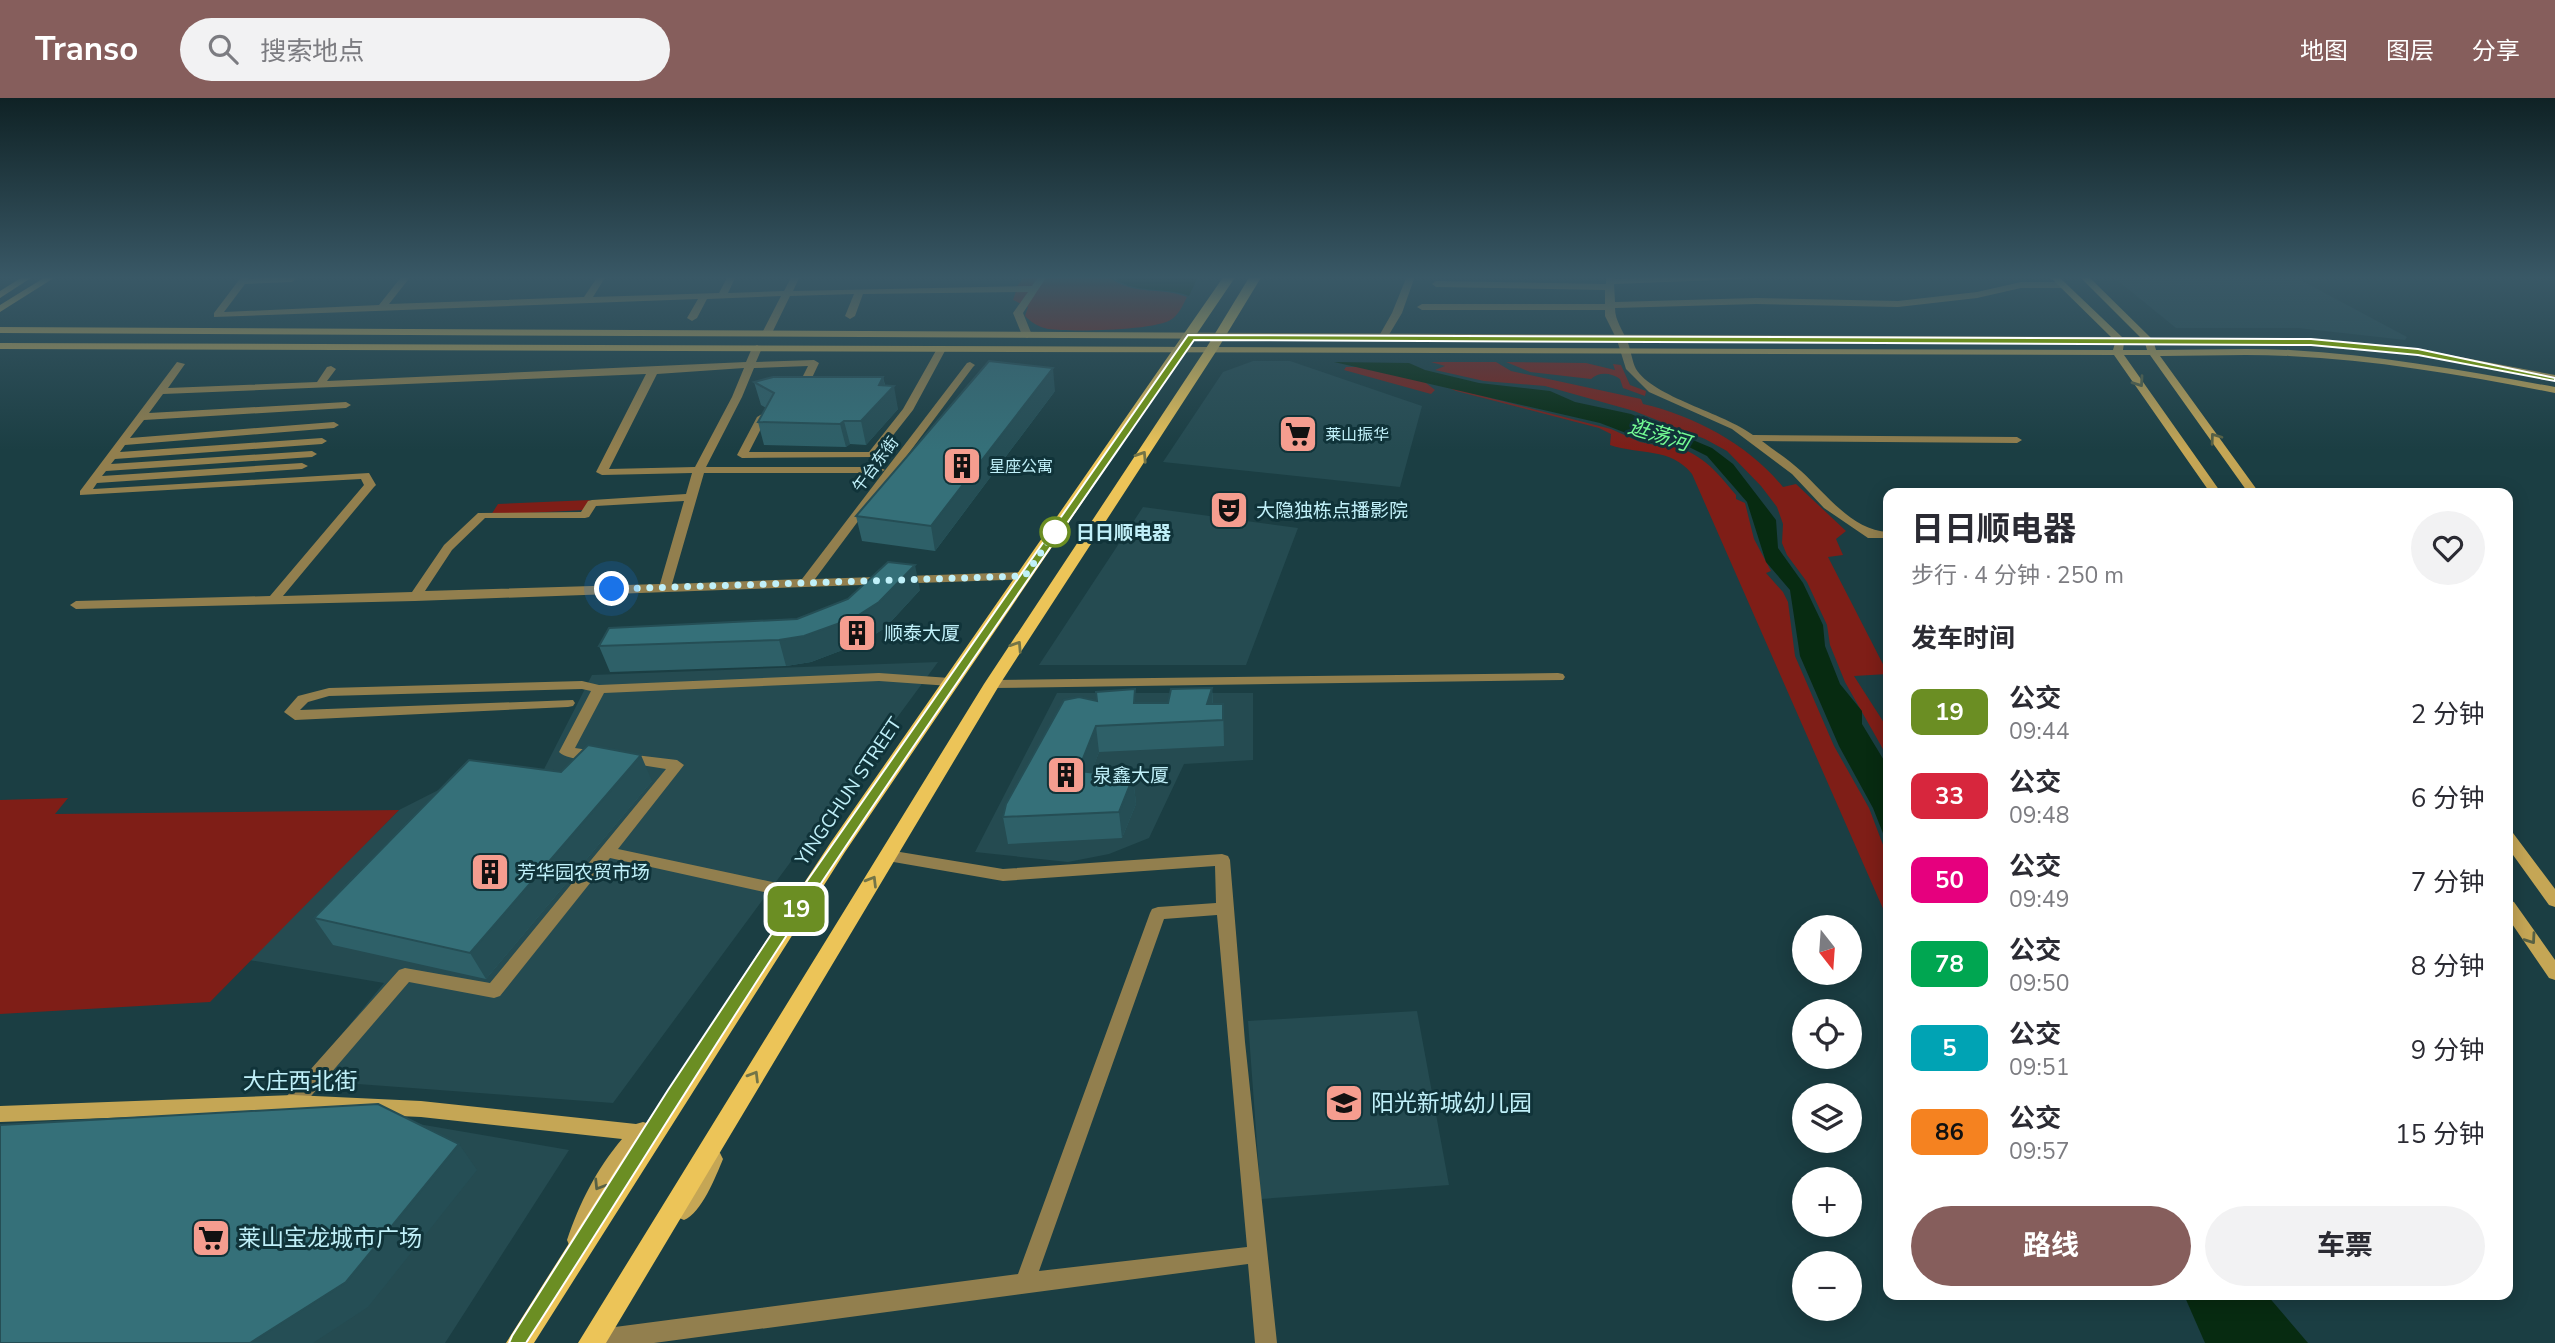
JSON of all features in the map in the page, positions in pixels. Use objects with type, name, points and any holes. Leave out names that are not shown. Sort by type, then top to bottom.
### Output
[{"type":"main road","name":"YINGCHUN STREET","points":[[519,1343],[674,1095],[805,895],[1193,334]]},
{"type":"main road","points":[[735,1107],[992,684],[1220,334]]},
{"type":"main road","points":[[592,1342],[636,1268]]},
{"type":"street","points":[[18,334],[5,341],[10,344],[39,345]]},
{"type":"street","points":[[910,334],[1027,335],[1187,343],[1215,343],[1274,336],[1384,336],[2119,346],[2152,352],[2357,357],[2446,369],[2555,390]]},
{"type":"street","points":[[1619,334],[1631,369],[1653,390],[1736,426],[1796,472],[1828,506],[1872,536],[1883,540]]},
{"type":"street","points":[[2108,334],[2119,346],[2213,488]]},
{"type":"street","points":[[2142,334],[2149,341],[2152,352],[2251,488]]},
{"type":"street","points":[[0,345],[941,349],[1215,343],[1318,351],[1626,353],[2119,346],[2149,341],[2299,342],[2418,352],[2555,378]]},
{"type":"street","points":[[665,587],[699,470],[737,397],[757,348]]},
{"type":"street","points":[[762,417],[742,455],[872,455],[908,410],[941,349]]},
{"type":"street","points":[[162,390],[814,363],[805,382]]},
{"type":"street","points":[[180,364],[85,493],[365,475],[370,485],[273,600]]},
{"type":"street","name":"午台东街","points":[[806,582],[970,365]]},
{"type":"street","points":[[320,384],[331,369]]},
{"type":"street","points":[[653,371],[602,472],[879,470]]},
{"type":"street","points":[[293,478],[334,425],[356,383]]},
{"type":"street","points":[[142,416],[346,405]]},
{"type":"street","points":[[124,442],[334,425]]},
{"type":"street","points":[[1753,438],[2017,440]]},
{"type":"street","points":[[114,456],[322,441]]},
{"type":"street","points":[[105,468],[312,454]]},
{"type":"street","points":[[96,480],[302,466]]},
{"type":"street","points":[[415,597],[448,548],[482,515],[585,515],[592,503],[691,497]]},
{"type":"street","points":[[1872,536],[1883,535]]},
{"type":"street","points":[[76,605],[415,597],[1025,576]]},
{"type":"street","points":[[568,703],[295,715],[291,712],[303,699],[329,691],[582,685],[599,689],[879,677],[950,682]]},
{"type":"street","points":[[992,684],[1558,677]]},
{"type":"street","points":[[293,1103],[405,975],[494,990],[677,765],[566,752],[599,689]]},
{"type":"street","points":[[2513,844],[2555,901]]},
{"type":"street","points":[[607,852],[805,895]]},
{"type":"street","points":[[888,856],[1003,875],[1222,860],[1226,944],[1253,1186],[1266,1343]]},
{"type":"street","points":[[1025,1283],[1158,913],[1217,909]]},
{"type":"street","points":[[2513,913],[2555,973]]},
{"type":"street","points":[[571,1261],[588,1203],[615,1159],[674,1095]]},
{"type":"street","name":"大庄西北街","points":[[0,1114],[293,1103],[421,1109],[639,1133]]},
{"type":"street","points":[[636,1268],[679,1220],[706,1177],[735,1107]]},
{"type":"street","points":[[592,1342],[1245,1256]]},
{"type":"shaded area","points":[[2352,334],[2402,334],[2407,337],[2405,340]]},
{"type":"shaded area","name":"莱山振华","points":[[1253,361],[1290,361],[1422,406],[1400,487],[1163,462],[1223,372]]},
{"type":"shaded area","points":[[1431,362],[1496,362],[1511,371],[1641,399],[1643,404],[1682,416],[1720,434],[1754,458],[1783,487],[1796,484],[1846,531],[1836,539],[1843,555],[1828,557],[1883,664],[1883,674],[1854,676],[1883,721],[1883,749],[1845,682],[1830,645],[1827,625],[1807,582],[1787,555],[1782,543],[1783,524],[1777,507],[1727,451],[1705,439],[1634,411],[1545,386],[1484,381],[1435,370],[1445,366]]},
{"type":"shaded area","points":[[1506,362],[1586,363],[1615,370],[1613,364],[1621,365],[1630,385],[1646,391],[1645,396],[1623,388],[1620,379],[1609,374],[1591,379],[1530,372]]},
{"type":"shaded area","points":[[1346,367],[1366,367],[1434,380],[1471,393],[1611,429],[1640,442],[1655,445],[1659,440],[1694,455],[1718,474],[1736,495],[1736,499],[1745,503],[1754,539],[1771,571],[1766,573],[1788,602],[1795,656],[1834,746],[1869,808],[1883,845],[1883,909],[1692,474],[1684,465],[1654,453],[1610,445],[1611,434],[1599,428],[1456,391],[1440,384],[1426,383],[1435,390],[1431,394],[1344,370]]},
{"type":"shaded area","points":[[590,500],[585,510],[491,515],[498,504]]},
{"type":"shaded area","points":[[1143,507],[1298,528],[1246,665],[1039,665]]},
{"type":"shaded area","points":[[938,662],[613,1103],[304,1080],[384,983],[249,960],[399,810],[478,770],[540,777],[592,675]]},
{"type":"shaded area","points":[[1057,693],[1253,693],[1253,760],[1184,764],[1149,838],[1109,854],[1068,862],[975,852]]},
{"type":"shaded area","points":[[68,798],[55,814],[399,810],[210,1002],[0,1014],[0,800]]},
{"type":"shaded area","name":"阳光新城幼儿园","points":[[1417,1011],[1449,1185],[1261,1199],[1248,1021]]},
{"type":"shaded area","name":"莱山宝龙城市广场","points":[[401,1121],[569,1150],[445,1343],[0,1343],[0,1139]]},
{"type":"water","name":"逛荡河","points":[[1334,362],[1409,363],[1425,370],[1479,383],[1550,391],[1575,402],[1631,414],[1712,448],[1733,464],[1776,520],[1778,548],[1803,583],[1823,625],[1825,646],[1840,684],[1862,711],[1862,724],[1883,759],[1883,833],[1873,808],[1839,746],[1800,656],[1790,590],[1766,562],[1747,502],[1707,456],[1675,440],[1658,437],[1652,443],[1600,423]]},
{"type":"water","points":[[2186,1300],[2271,1300],[2308,1343],[2205,1343]]},
{"type":"building","points":[[989,361],[1053,368],[931,526],[856,516]]},
{"type":"building","points":[[773,377],[883,377],[879,385],[894,386],[861,421],[844,421],[840,424],[758,422],[774,393],[754,382]]},
{"type":"building","points":[[888,562],[915,565],[879,602],[854,618],[804,636],[779,640],[599,646],[609,628],[797,619],[848,599]]},
{"type":"building","points":[[1212,688],[1207,704],[1223,704],[1223,720],[1096,726],[1078,771],[1133,777],[1119,812],[1003,817],[1006,804],[1064,700],[1079,697],[1097,701],[1096,692],[1135,689],[1134,703],[1168,703],[1171,689]]},
{"type":"building","name":"芳华园农贸市场","points":[[588,745],[641,755],[470,953],[314,918],[469,760],[561,772]]},
{"type":"building","name":"莱山宝龙城市广场","points":[[378,1104],[459,1144],[346,1282],[250,1343],[0,1343],[0,1125]]},
{"type":"bus line","name":"19","points":[[519,1343],[674,1095],[805,895],[1191,337],[2311,342],[2418,352],[2555,378]]},
{"type":"place","name":"莱山振华","points":[[1298,434]]},
{"type":"place","name":"星座公寓","points":[[962,466]]},
{"type":"place","name":"大隐独栋点播影院","points":[[1229,510]]},
{"type":"place","name":"日日顺电器","points":[[1055,532]]},
{"type":"place","name":"顺泰大厦","points":[[857,633]]},
{"type":"place","name":"泉鑫大厦","points":[[1066,775]]},
{"type":"place","name":"芳华园农贸市场","points":[[490,872]]},
{"type":"place","name":"阳光新城幼儿园","points":[[1344,1103]]},
{"type":"place","name":"莱山宝龙城市广场","points":[[211,1238]]},
{"type":"route","points":[[612,589],[1025,576],[1055,532]]}]
